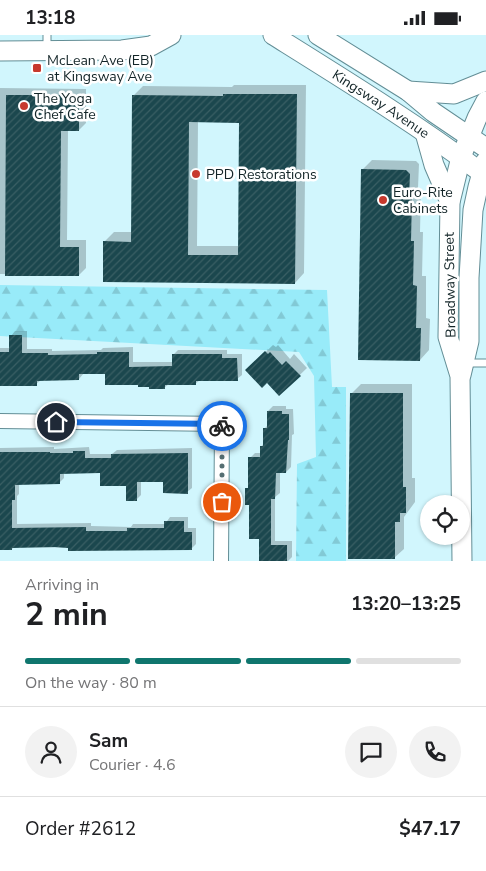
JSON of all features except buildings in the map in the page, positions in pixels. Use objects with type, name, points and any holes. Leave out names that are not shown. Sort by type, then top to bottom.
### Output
[{"type":"main road","points":[[122,50],[142,35]]},
{"type":"main road","points":[[0,51],[48,43],[122,50],[151,46],[171,35]]},
{"type":"main road","name":"Kingsway Avenue","points":[[273,35],[484,170]]},
{"type":"main road","name":"Kingsway Avenue","points":[[318,35],[408,91],[433,112],[486,148]]},
{"type":"main road","points":[[408,91],[454,94],[486,81]]},
{"type":"main road","name":"Broadway Street","points":[[462,369],[448,337],[450,201],[461,157],[486,101]]},
{"type":"main road","points":[[425,133],[434,165],[450,201]]},
{"type":"main road","name":"Broadway Street","points":[[462,561],[462,369],[469,341],[469,278],[479,229],[473,210],[484,170]]},
{"type":"street","points":[[0,421],[222,424],[221,561]]},
{"type":"lane","points":[[462,369],[486,363]]},
{"type":"green space","points":[[0,285],[327,290],[332,387],[346,387],[346,561],[296,561],[297,464],[316,457],[314,376],[299,352],[0,336]]},
{"type":"way so far","points":[[222,426],[222,502]]},
{"type":"place","name":"McLean Ave (EB) at Kingsway Ave","points":[[37,68]]},
{"type":"place","name":"The Yoga Chef Cafe","points":[[24,106]]},
{"type":"place","name":"PPD Restorations","points":[[196,174]]},
{"type":"place","name":"Euro-Rite Cabinets","points":[[383,200]]},
{"type":"route","points":[[56,422],[222,424],[222,426]]}]
